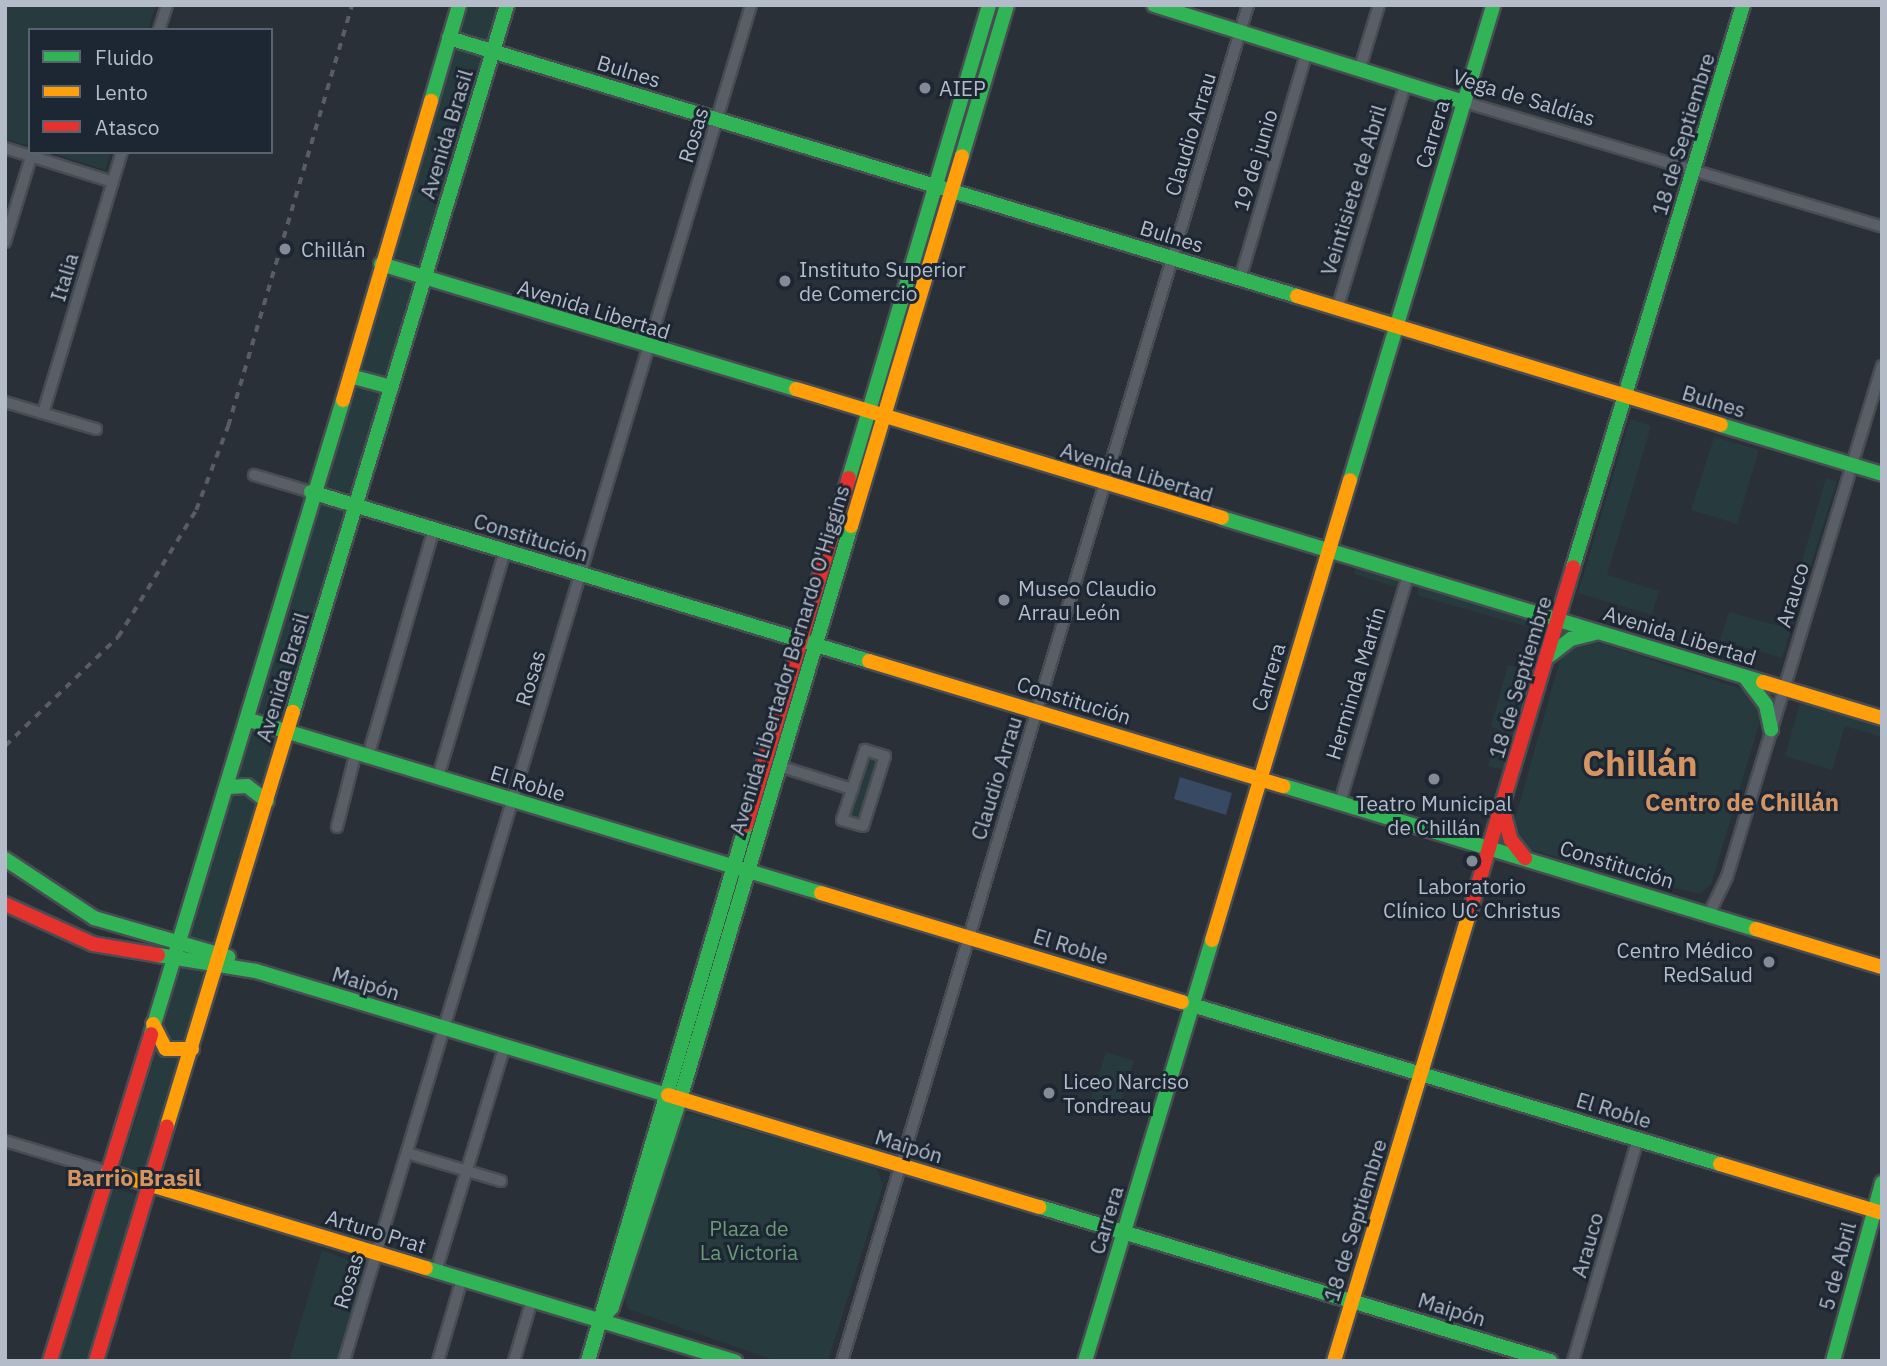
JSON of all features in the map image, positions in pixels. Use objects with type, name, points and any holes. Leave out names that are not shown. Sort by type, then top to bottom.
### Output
[{"type":"main road","name":"Avenida Brasil","points":[[50,1361],[172,960],[249,720],[311,492],[350,376],[459,5]]},
{"type":"main road","name":"Avenida Brasil","points":[[96,1361],[507,5]]},
{"type":"main road","name":"Avenida Libertador Bernardo O'Higgins","points":[[741,868],[779,766],[808,642],[868,413],[989,5]]},
{"type":"main road","name":"Avenida Libertador Bernardo O'Higgins","points":[[588,1361],[600,1321],[612,1307],[808,642],[885,418],[1007,5]]},
{"type":"main road","name":"Vega de Saldías","points":[[1154,5],[1464,102]]},
{"type":"main road","name":"Carrera","points":[[1085,1361],[1493,5]]},
{"type":"main road","name":"18 de Septiembre","points":[[1334,1361],[1503,809],[1743,5]]},
{"type":"main road","name":"Bulnes","points":[[449,38],[1882,474]]},
{"type":"main road","name":"Avenida Libertad","points":[[381,264],[1882,718]]},
{"type":"main road","points":[[350,376],[391,387]]},
{"type":"main road","name":"Constitución","points":[[311,492],[1882,967]]},
{"type":"main road","points":[[1548,657],[1571,639],[1598,633]]},
{"type":"main road","points":[[1744,676],[1766,705],[1770,729]]},
{"type":"main road","name":"El Roble","points":[[249,720],[1877,1212]]},
{"type":"main road","points":[[228,787],[247,786],[267,802]]},
{"type":"main road","points":[[1503,809],[1511,840],[1527,859]]},
{"type":"main road","name":"Maipón","points":[[5,859],[85,914],[219,961],[1550,1361]]},
{"type":"main road","points":[[5,904],[93,944],[154,964],[167,979]]},
{"type":"main road","name":"Maipón","points":[[93,944],[172,960],[219,961]]},
{"type":"main road","points":[[153,1024],[166,1049],[192,1049]]},
{"type":"main road","name":"Arturo Prat","points":[[108,1172],[735,1361]]},
{"type":"main road","name":"5 de Abril","points":[[1832,1361],[1877,1212],[1882,1183]]},
{"type":"street","points":[[160,28],[167,5]]},
{"type":"street","name":"Rosas","points":[[344,1361],[751,5]]},
{"type":"street","name":"Claudio Arrau","points":[[842,1361],[1248,5]]},
{"type":"street","points":[[1360,68],[1378,5]]},
{"type":"street","name":"19 de junio","points":[[1240,279],[1307,52]]},
{"type":"street","name":"Veintisiete de Abril","points":[[1337,309],[1406,82]]},
{"type":"street","name":"Vega de Saldías","points":[[1464,102],[1882,227]]},
{"type":"street","points":[[5,148],[113,181]]},
{"type":"street","name":"Italia","points":[[43,413],[121,154]]},
{"type":"street","points":[[5,242],[31,157]]},
{"type":"street","name":"Arauco","points":[[1709,914],[1723,889],[1882,366]]},
{"type":"street","points":[[5,402],[96,429]]},
{"type":"street","name":"Constitución","points":[[254,475],[311,492]]},
{"type":"street","points":[[337,827],[434,529]]},
{"type":"street","points":[[438,777],[505,551]]},
{"type":"street","name":"Herminda Martín","points":[[1340,802],[1408,575]]},
{"type":"street","points":[[865,750],[885,756],[863,826],[842,820],[852,789],[865,750]]},
{"type":"street","points":[[779,766],[852,789]]},
{"type":"street","points":[[436,1271],[505,1046]]},
{"type":"street","name":"Arauco","points":[[1573,1361],[1638,1139]]},
{"type":"street","name":"Arturo Prat","points":[[5,1141],[108,1172]]},
{"type":"street","points":[[407,1153],[501,1181]]},
{"type":"street","points":[[438,1361],[462,1279]]},
{"type":"street","points":[[514,1361],[532,1300]]},
{"type":"green space","points":[[5,5],[156,5],[149,28],[28,28],[28,145],[5,139]]},
{"type":"green space","points":[[467,5],[500,5],[488,44],[458,36]]},
{"type":"green space","points":[[454,46],[486,54],[422,266],[391,255]]},
{"type":"green space","points":[[55,154],[110,154],[105,170]]},
{"type":"green space","points":[[385,275],[417,285],[349,493],[321,485]]},
{"type":"green space","points":[[1630,419],[1651,426],[1607,575],[1659,591],[1652,615],[1578,593]]},
{"type":"green space","points":[[1714,437],[1759,450],[1737,524],[1691,510]]},
{"type":"green space","points":[[1826,478],[1837,481],[1782,658],[1720,640],[1729,612],[1783,627]]},
{"type":"green space","points":[[317,502],[348,512],[284,726],[256,718]]},
{"type":"green space","points":[[1356,567],[1398,579],[1396,587],[1354,574]]},
{"type":"green space","points":[[1419,587],[1531,620],[1529,627],[1417,595]]},
{"type":"green space","points":[[1590,640],[1745,690],[1757,702],[1760,721],[1711,885],[1699,894],[1528,849],[1512,830],[1562,653]]},
{"type":"green space","points":[[1508,665],[1531,671],[1503,770],[1488,766],[1498,729],[1491,726]]},
{"type":"green space","points":[[1800,703],[1882,727],[1882,737],[1845,726],[1832,770],[1785,756]]},
{"type":"green space","points":[[252,731],[280,739],[219,946],[189,938]]},
{"type":"green space","points":[[866,752],[883,757],[861,823],[845,818]]},
{"type":"green space","points":[[182,965],[211,973],[151,1177],[121,1168]]},
{"type":"green space","points":[[1106,1052],[1134,1061],[1119,1107],[1091,1098]]},
{"type":"green space","name":"Plaza de La Victoria","points":[[690,1113],[876,1168],[883,1185],[828,1361],[776,1361],[628,1309],[622,1290],[676,1121]]},
{"type":"green space","points":[[112,1188],[138,1195],[87,1361],[58,1361]]},
{"type":"green space","points":[[322,1250],[367,1267],[339,1361],[289,1361]]},
{"type":"water","points":[[1180,777],[1232,793],[1226,815],[1174,799]]},
{"type":"railway","points":[[5,746],[118,637],[196,510],[228,426],[352,5]]},
{"type":"traffic: fast","points":[[431,101],[459,5]]},
{"type":"traffic: fast","points":[[293,712],[507,5]]},
{"type":"traffic: fast","points":[[849,478],[989,5]]},
{"type":"traffic: fast","points":[[962,156],[1007,5]]},
{"type":"traffic: fast","points":[[1154,5],[1464,102]]},
{"type":"traffic: fast","points":[[1350,480],[1493,5]]},
{"type":"traffic: fast","points":[[1573,567],[1743,5]]},
{"type":"traffic: fast","points":[[449,38],[1297,296]]},
{"type":"traffic: fast","points":[[381,264],[796,389]]},
{"type":"traffic: fast","points":[[350,376],[391,387]]},
{"type":"traffic: fast","points":[[151,1034],[343,400]]},
{"type":"traffic: fast","points":[[1721,425],[1882,474]]},
{"type":"traffic: fast","points":[[311,492],[869,661]]},
{"type":"traffic: fast","points":[[1222,518],[1763,682]]},
{"type":"traffic: fast","points":[[600,1321],[612,1307],[680,1099],[851,526]]},
{"type":"traffic: fast","points":[[1549,656],[1571,639],[1595,633]]},
{"type":"traffic: fast","points":[[1745,677],[1766,705],[1771,729]]},
{"type":"traffic: fast","points":[[249,720],[821,893]]},
{"type":"traffic: fast","points":[[228,787],[247,786],[267,801]]},
{"type":"traffic: fast","points":[[1284,786],[1756,929]]},
{"type":"traffic: fast","points":[[588,1361],[746,825]]},
{"type":"traffic: fast","points":[[5,859],[94,918],[228,957]]},
{"type":"traffic: fast","points":[[1085,1361],[1212,940]]},
{"type":"traffic: fast","points":[[158,955],[256,971],[668,1095]]},
{"type":"traffic: fast","points":[[1182,1002],[1720,1164]]},
{"type":"traffic: fast","points":[[1833,1361],[1882,1183]]},
{"type":"traffic: fast","points":[[1040,1207],[1550,1361]]},
{"type":"traffic: fast","points":[[426,1268],[735,1361]]},
{"type":"traffic: slow","points":[[343,400],[431,101]]},
{"type":"traffic: slow","points":[[851,526],[962,156]]},
{"type":"traffic: slow","points":[[1297,296],[1721,425]]},
{"type":"traffic: slow","points":[[796,389],[1222,518]]},
{"type":"traffic: slow","points":[[1212,940],[1350,480]]},
{"type":"traffic: slow","points":[[869,661],[1284,786]]},
{"type":"traffic: slow","points":[[1763,682],[1882,718]]},
{"type":"traffic: slow","points":[[167,1126],[293,712]]},
{"type":"traffic: slow","points":[[821,893],[1182,1002]]},
{"type":"traffic: slow","points":[[1334,1361],[1470,911]]},
{"type":"traffic: slow","points":[[1756,929],[1882,967]]},
{"type":"traffic: slow","points":[[153,1024],[166,1049],[192,1049]]},
{"type":"traffic: slow","points":[[668,1095],[1040,1207]]},
{"type":"traffic: slow","points":[[1720,1164],[1882,1213]]},
{"type":"traffic: slow","points":[[108,1172],[426,1268]]},
{"type":"traffic: jam","points":[[746,825],[849,478]]},
{"type":"traffic: jam","points":[[1470,911],[1573,567]]},
{"type":"traffic: jam","points":[[1503,811],[1511,840],[1525,858]]},
{"type":"traffic: jam","points":[[5,904],[93,944],[158,955]]},
{"type":"traffic: jam","points":[[50,1361],[151,1034]]},
{"type":"traffic: jam","points":[[96,1361],[167,1126]]},
{"type":"place","name":"AIEP","points":[[925,88]]},
{"type":"place","name":"Chillán","points":[[285,249]]},
{"type":"place","name":"Instituto Superior de Comercio","points":[[785,281]]},
{"type":"place","name":"Museo Claudio Arrau León","points":[[1004,600]]},
{"type":"place","name":"Teatro Municipal de Chillán","points":[[1434,779]]},
{"type":"place","name":"Laboratorio Clínico UC Christus","points":[[1472,861]]},
{"type":"place","name":"Centro Médico RedSalud","points":[[1769,962]]},
{"type":"place","name":"Liceo Narciso Tondreau","points":[[1049,1093]]},
{"type":"district","name":"Chillán","points":[[1640,763]]},
{"type":"district","name":"Centro de Chillán","points":[[1742,803]]},
{"type":"district","name":"Barrio Brasil","points":[[134,1177]]}]
